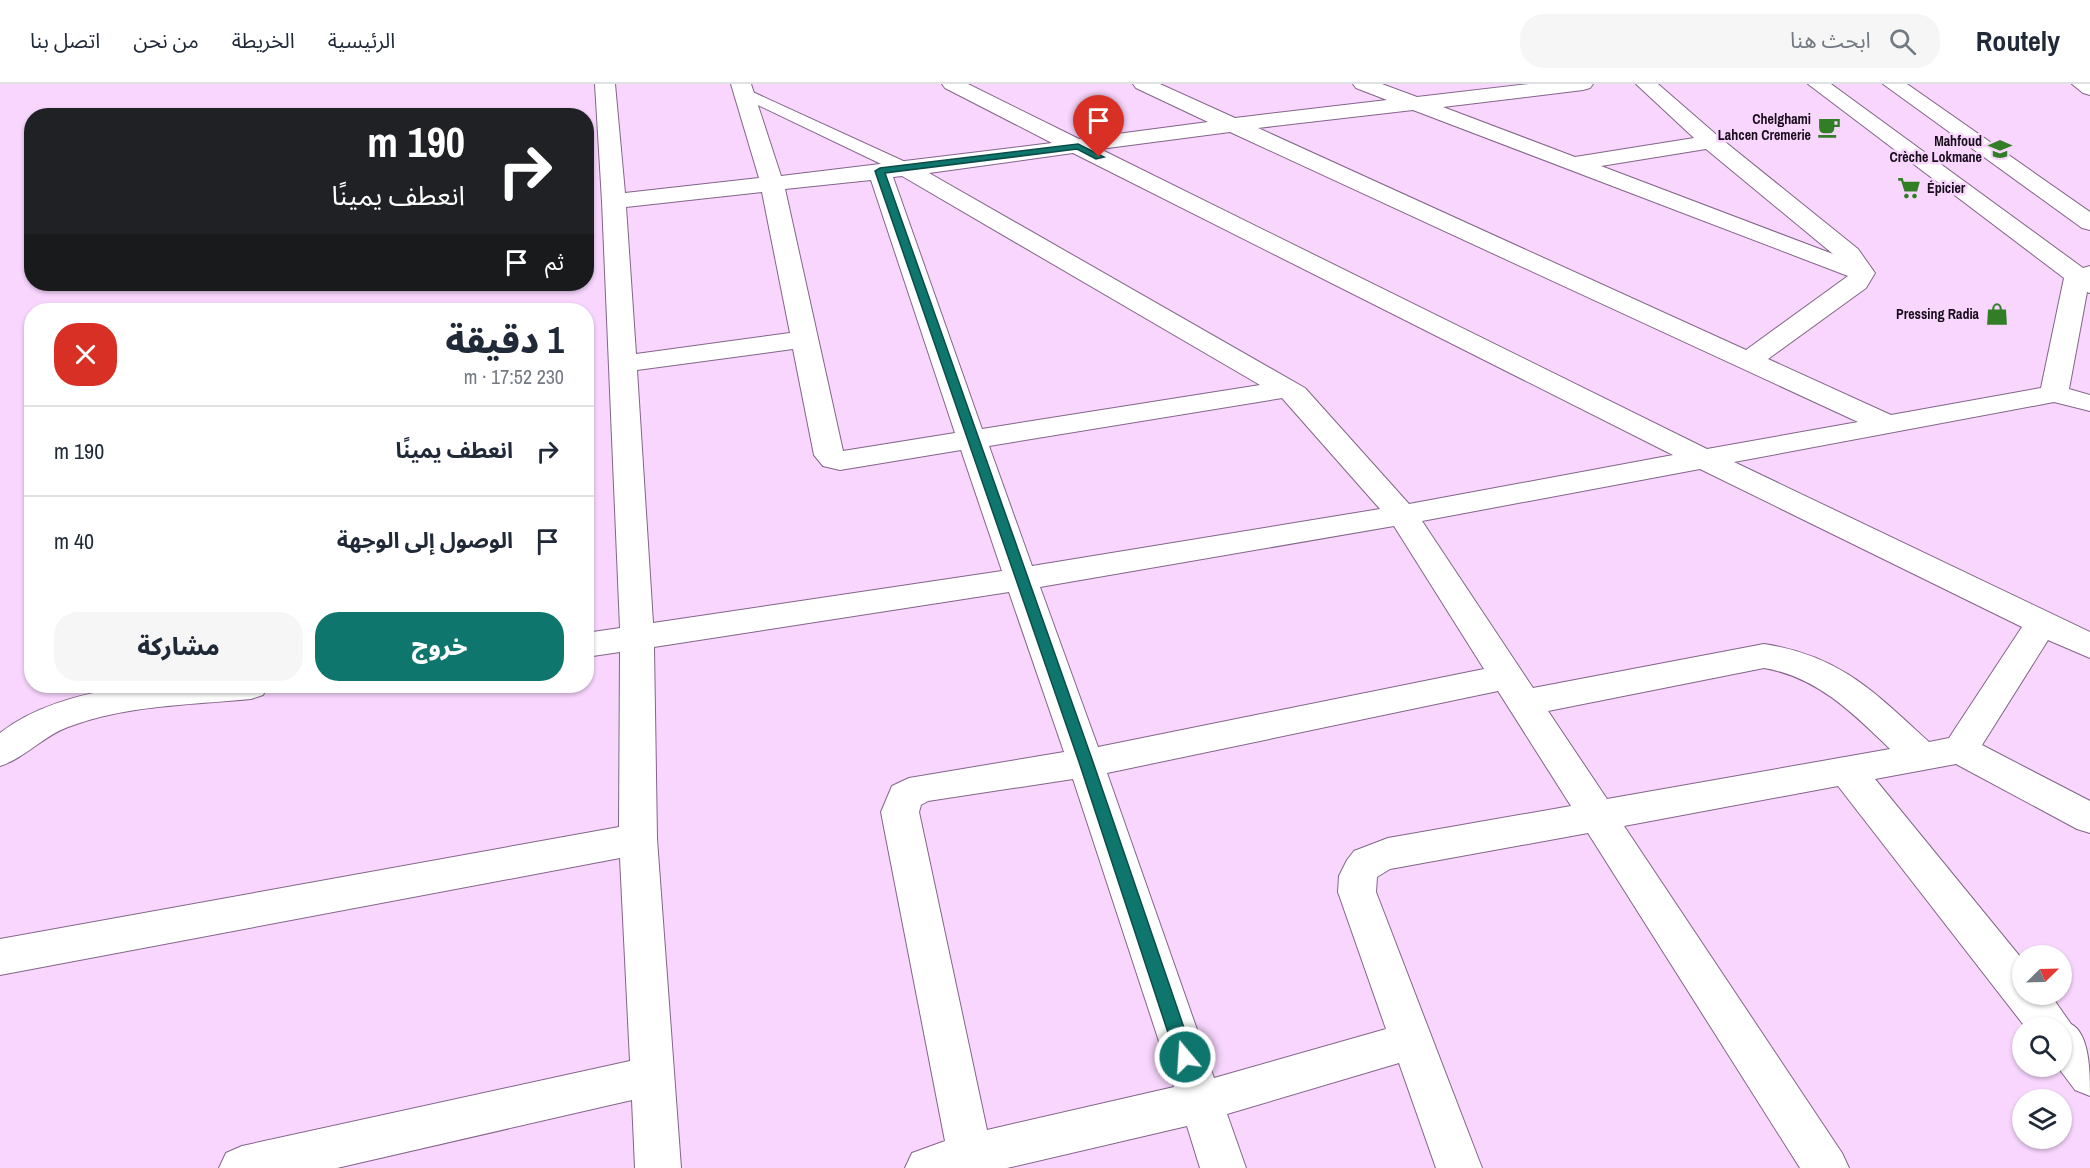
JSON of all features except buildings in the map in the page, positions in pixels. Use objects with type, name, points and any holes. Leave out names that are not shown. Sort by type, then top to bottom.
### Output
[{"type":"street","points":[[605,84],[614,201],[637,638],[638,839],[658,1168]]},
{"type":"street","points":[[952,84],[1703,459],[2090,646]]},
{"type":"street","points":[[1143,84],[1751,359],[1889,424]]},
{"type":"street","points":[[614,201],[893,170],[1231,125],[1582,84]]},
{"type":"street","points":[[1646,84],[1711,142],[1849,254],[1862,273]]},
{"type":"street","points":[[1818,84],[2086,278],[2054,394]]},
{"type":"street","points":[[1893,84],[2090,223]]},
{"type":"street","points":[[2082,84],[2090,89]]},
{"type":"street","points":[[1371,86],[1570,164],[1862,273]]},
{"type":"street","points":[[743,88],[772,184],[829,455],[833,460],[840,461],[1286,389]]},
{"type":"street","points":[[1570,164],[1711,142]]},
{"type":"street","points":[[893,170],[1301,399],[1402,515],[1827,1168]]},
{"type":"street","points":[[893,170],[917,284],[1086,762],[1223,1168]]},
{"type":"street","points":[[1751,359],[1857,283],[1862,273]]},
{"type":"street","points":[[623,364],[805,339]]},
{"type":"street","points":[[594,644],[1020,579],[1402,515],[2054,394],[2090,403]]},
{"type":"street","points":[[1960,750],[2042,622]]},
{"type":"street","points":[[972,1162],[900,807],[905,796],[922,788],[1516,690],[1764,656],[1786,658],[1833,677],[1922,757]]},
{"type":"street","points":[[0,752],[14,738],[33,727],[70,712],[102,704],[193,693]]},
{"type":"street","points":[[1459,1168],[1410,1041],[1358,892],[1356,877],[1362,867],[1388,854],[1960,750],[2090,818]]},
{"type":"street","points":[[1846,770],[2012,978]]},
{"type":"street","points":[[0,957],[638,839]]},
{"type":"street","points":[[2034,1005],[2043,1017]]},
{"type":"street","points":[[928,1168],[972,1162],[1200,1102],[1410,1041]]},
{"type":"street","points":[[2072,1053],[2090,1076]]},
{"type":"street","points":[[242,1168],[651,1076]]},
{"type":"lane","points":[[743,88],[893,170]]},
{"type":"place","name":"Chelghami Lahcen Cremerie","points":[[1829,127]]},
{"type":"place","name":"Mahfoud Crèche Lokmane","points":[[2000,149]]},
{"type":"place","name":"Épicier","points":[[1909,188]]},
{"type":"place","name":"Pressing Radia","points":[[1997,314]]},
{"type":"route","points":[[1099,157],[1078,147],[880,171],[917,284],[1086,762],[1185,1057]]}]
